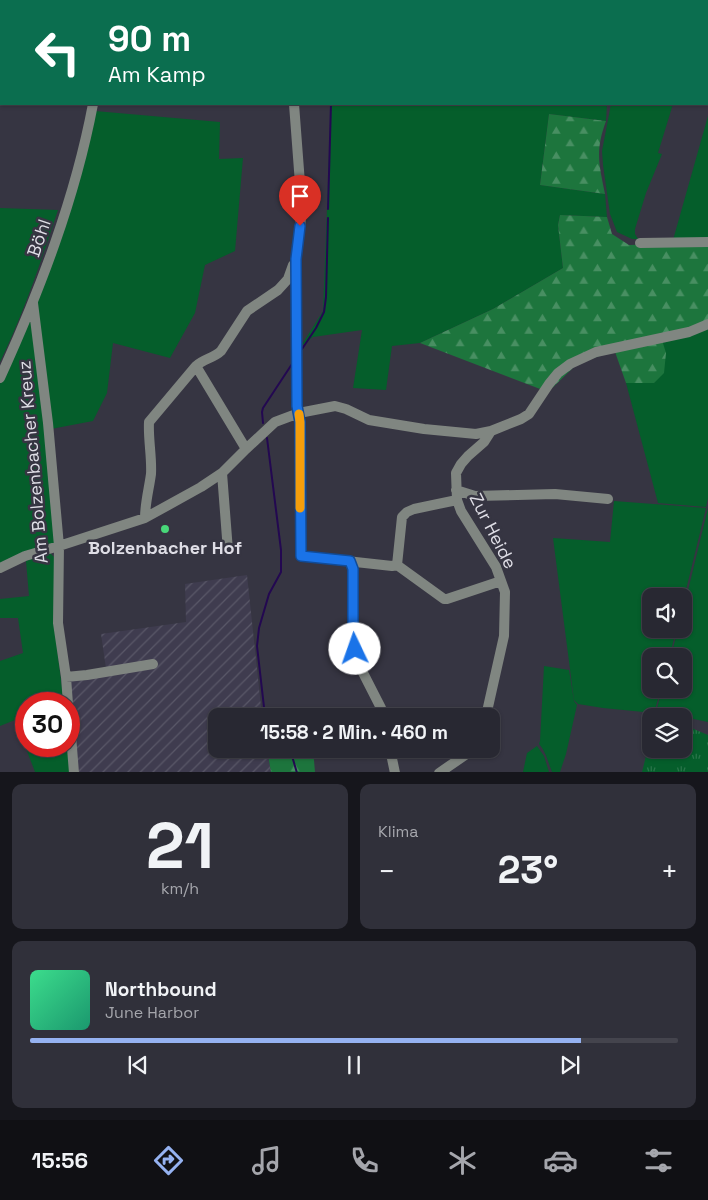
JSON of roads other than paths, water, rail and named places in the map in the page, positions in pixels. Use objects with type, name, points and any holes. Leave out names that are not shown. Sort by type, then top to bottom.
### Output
[{"type":"street","name":"Böhl","points":[[0,378],[33,303],[74,183],[93,105]]},
{"type":"street","points":[[294,105],[302,210],[296,259],[301,556],[397,565],[444,599],[501,581]]},
{"type":"street","points":[[640,242],[708,242]]},
{"type":"street","points":[[145,518],[145,505],[151,472],[149,422],[196,366],[221,351],[247,311],[278,290],[288,279],[296,259]]},
{"type":"street","name":"Am Bolzenbacher Kreuz","points":[[33,303],[48,423],[59,546],[58,623],[67,692]]},
{"type":"street","points":[[0,568],[25,556],[145,518],[222,473],[275,422],[299,413],[334,406],[346,409],[369,420],[424,429],[476,434],[491,431],[529,414],[548,384],[570,364],[596,352],[689,332],[708,324]]},
{"type":"street","points":[[196,366],[246,449]]},
{"type":"street","name":"Zur Heide","points":[[488,708],[504,636],[505,592],[496,566],[461,511],[456,495],[456,473],[461,464],[484,442],[491,431]]},
{"type":"street","points":[[222,473],[228,551]]},
{"type":"street","points":[[397,565],[402,517],[414,509],[456,495],[555,494],[608,499]]},
{"type":"street","points":[[350,561],[353,569],[353,636],[357,661],[381,708]]},
{"type":"street","points":[[66,677],[153,664]]},
{"type":"street","points":[[73,757],[74,772]]},
{"type":"street","points":[[392,758],[394,772]]},
{"type":"street","points":[[439,772],[460,758]]},
{"type":"waterway","points":[[328,209],[331,105]]},
{"type":"waterway","points":[[302,349],[324,312],[328,218]]},
{"type":"waterway","points":[[263,423],[263,408],[292,364]]},
{"type":"waterway","points":[[264,708],[257,646],[259,628],[269,594],[281,572],[281,550],[267,438]]},
{"type":"waterway","points":[[293,758],[297,772]]},
{"type":"place","name":"Bolzenbacher Hof","points":[[165,529]]}]
